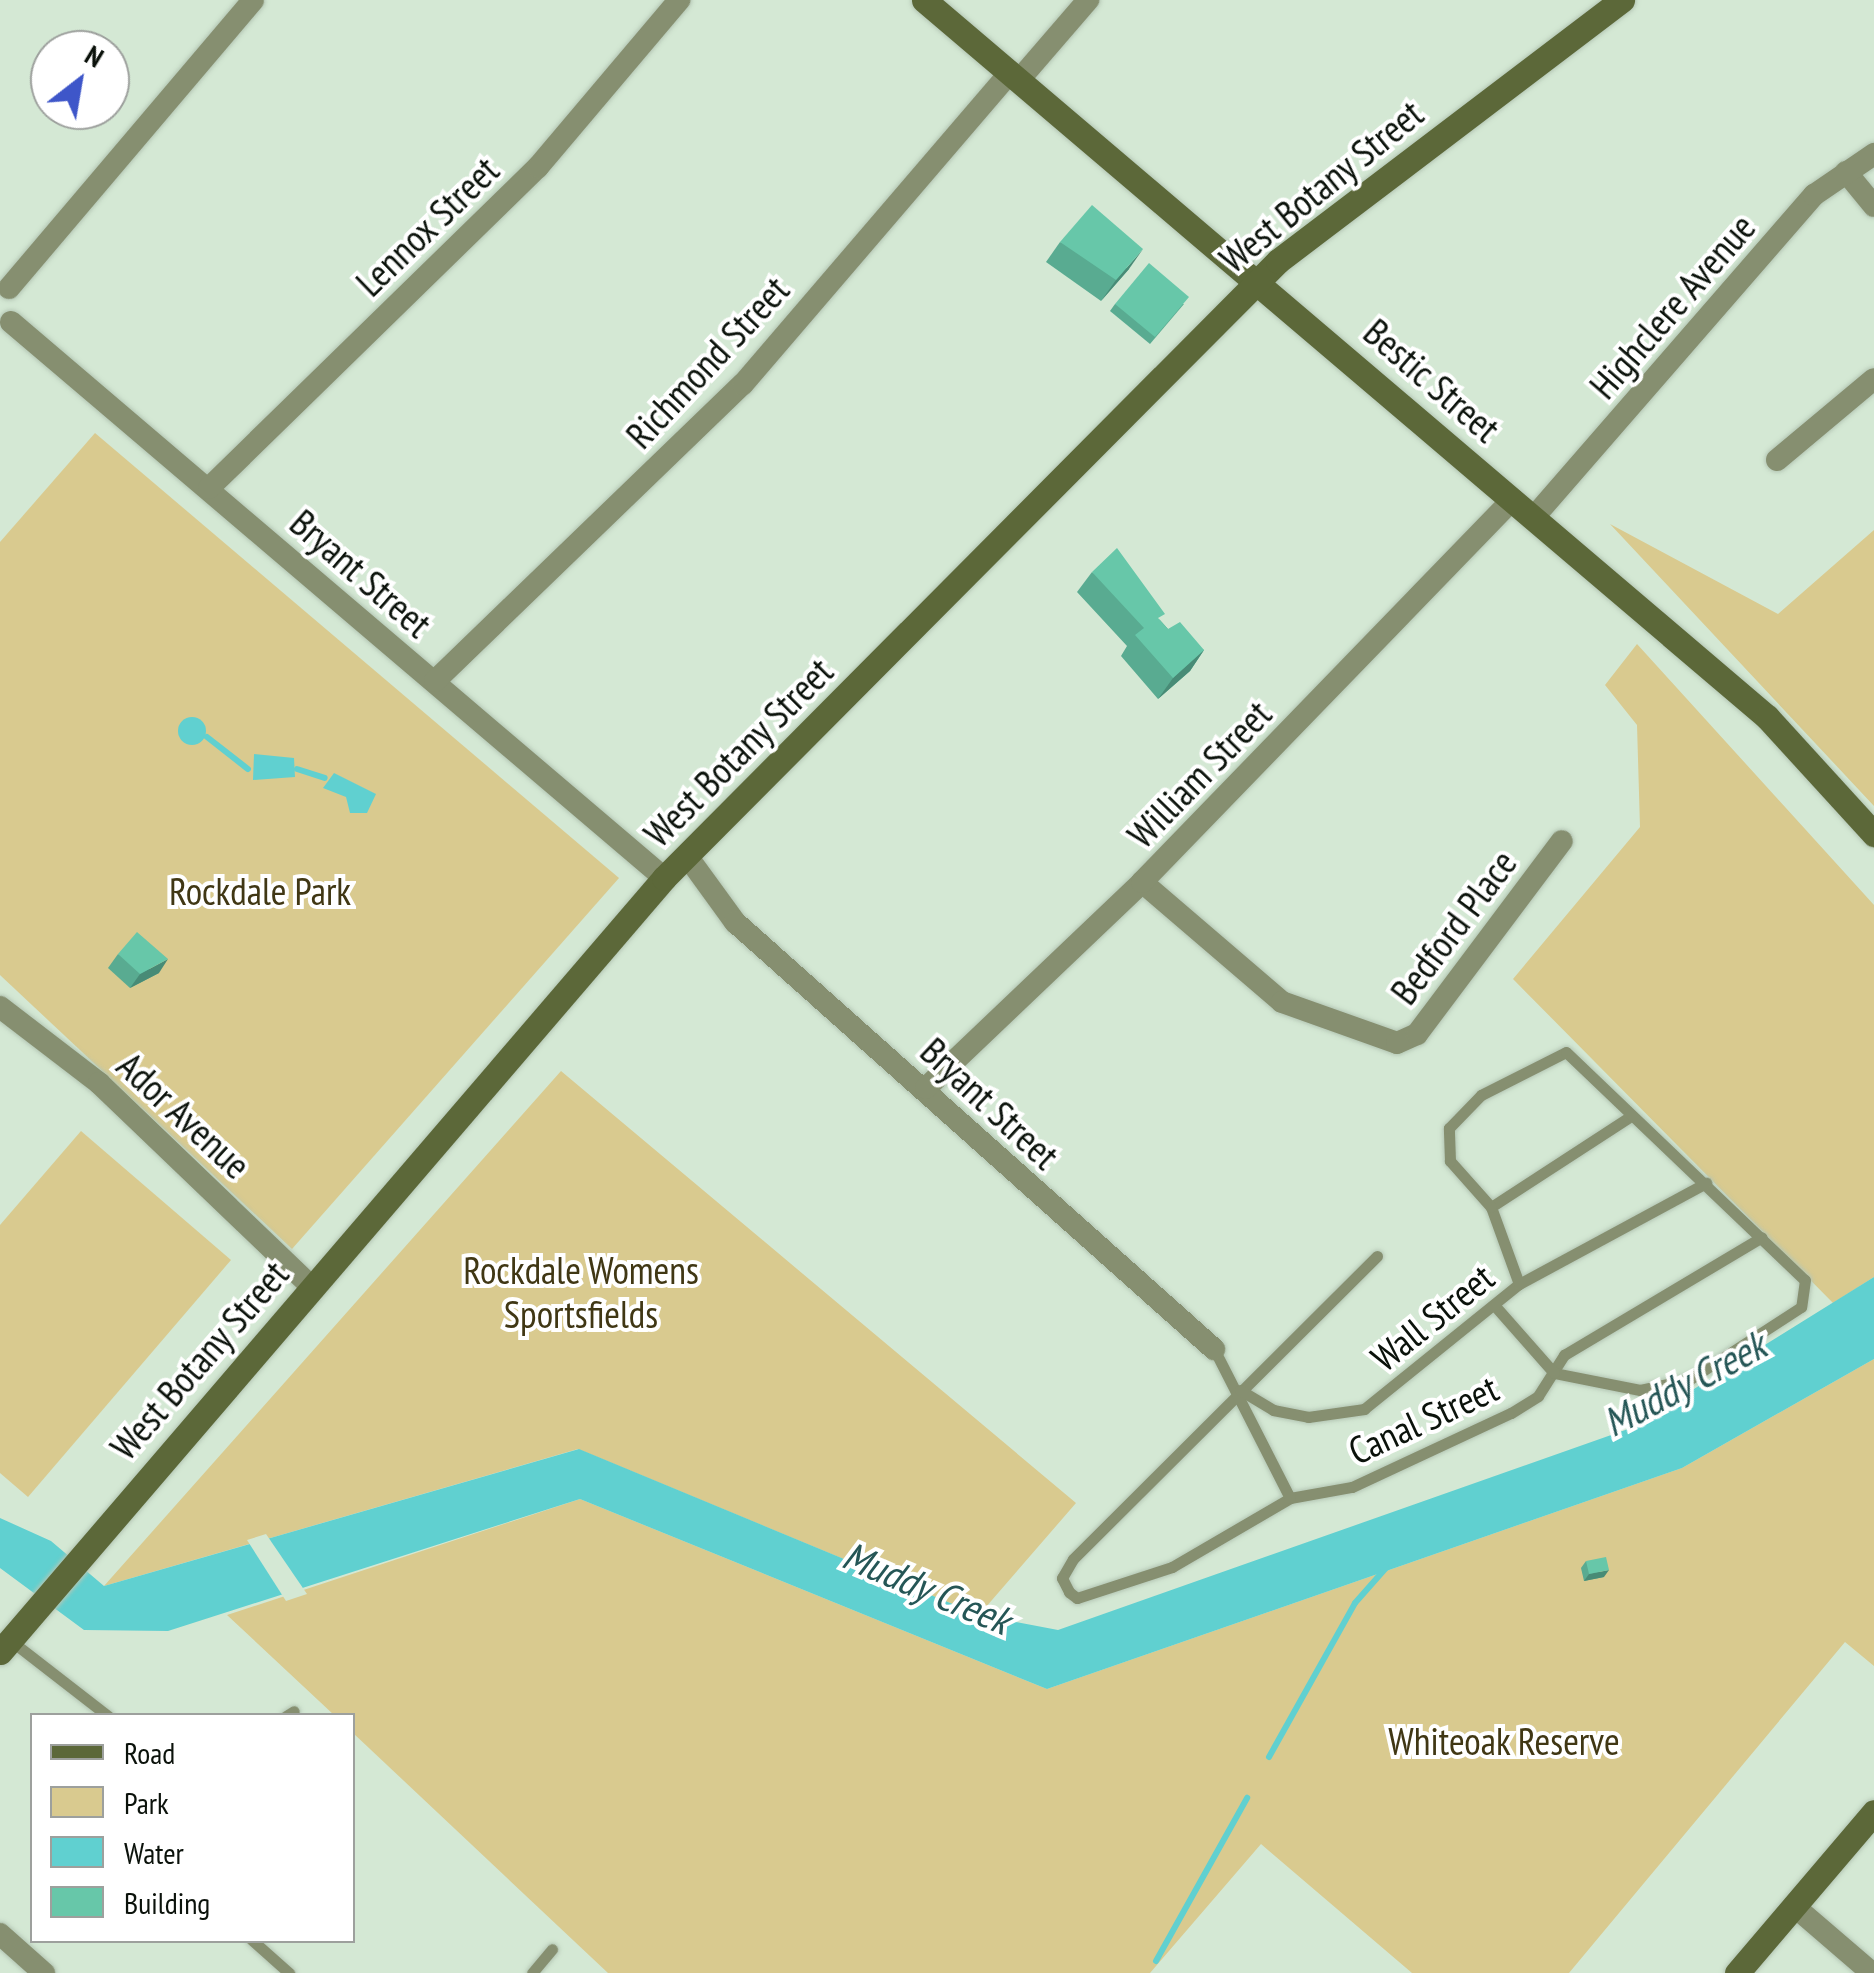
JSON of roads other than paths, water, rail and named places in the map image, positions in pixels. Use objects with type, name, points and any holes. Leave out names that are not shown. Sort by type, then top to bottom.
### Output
[{"type":"main road","name":"Bestic Street","points":[[924,0],[1767,716],[1874,834]]},
{"type":"main road","name":"West Botany Street","points":[[11,1639],[664,878],[1257,280],[1622,0]]},
{"type":"main road","points":[[1737,1973],[1874,1812]]},
{"type":"street","points":[[6,325],[5,285],[253,0]]},
{"type":"street","name":"Lennox Street","points":[[209,488],[538,167],[679,0]]},
{"type":"street","name":"Richmond Street","points":[[434,682],[744,384],[1015,76],[1088,0]]},
{"type":"street","name":"Highclere Avenue","points":[[1534,517],[1814,196],[1874,154]]},
{"type":"street","points":[[1846,172],[1874,206]]},
{"type":"street","name":"Bryant Street","points":[[6,325],[209,488],[664,878]]},
{"type":"street","points":[[1778,460],[1874,379]]},
{"type":"street","name":"William Street","points":[[926,1088],[1142,882],[1513,499]]},
{"type":"street","name":"Bedford Place","points":[[1142,882],[1282,1002],[1398,1043],[1417,1034],[1562,841]]},
{"type":"street","name":"Bryant Street","points":[[686,856],[735,922],[926,1088],[959,1129],[1214,1349]]},
{"type":"street","name":"Ador Avenue","points":[[0,1007],[99,1083],[312,1286]]},
{"type":"street","points":[[1794,1906],[1872,1973]]},
{"type":"street","points":[[0,1934],[44,1973]]},
{"type":"lane","points":[[1495,1306],[1554,1374],[1640,1390],[1690,1379],[1809,1298],[1805,1280],[1706,1183],[1628,1118],[1566,1052],[1456,1112],[1446,1143],[1450,1161],[1491,1207],[1519,1284]]},
{"type":"lane","points":[[1491,1207],[1628,1118]]},
{"type":"lane","name":"Wall Street","points":[[1240,1390],[1272,1410],[1308,1417],[1364,1409],[1519,1284],[1706,1183]]},
{"type":"lane","name":"Canal Street","points":[[1240,1390],[1073,1559],[1062,1578],[1069,1592],[1078,1598],[1172,1567],[1290,1498],[1352,1487],[1512,1413],[1554,1374],[1564,1355],[1762,1237]]},
{"type":"lane","points":[[1240,1390],[1376,1256]]},
{"type":"lane","points":[[1214,1349],[1240,1390],[1290,1498]]},
{"type":"lane","points":[[11,1639],[104,1713]]},
{"type":"lane","points":[[255,1943],[289,1973]]},
{"type":"lane","points":[[532,1973],[552,1948]]},
{"type":"water","points":[[192,717],[202,721],[206,731],[202,741],[192,745],[182,741],[178,731],[182,721]]},
{"type":"water","points":[[254,754],[294,758],[295,777],[253,780]]},
{"type":"water","points":[[334,773],[376,794],[367,813],[350,813],[346,797],[323,788]]},
{"type":"water","points":[[1874,1277],[1874,1359],[1682,1468],[1047,1689],[580,1499],[168,1631],[84,1630],[0,1568],[0,1518],[51,1541],[104,1586],[579,1449],[979,1615],[1058,1630],[1631,1428]]},
{"type":"waterway","points":[[207,737],[248,769]]},
{"type":"waterway","points":[[297,769],[325,778]]},
{"type":"waterway","points":[[1269,1757],[1355,1603],[1386,1568]]},
{"type":"waterway","points":[[1156,1961],[1247,1798]]},
{"type":"park label","name":"Rockdale Park","points":[[260,891]]},
{"type":"park label","name":"Rockdale Womens Sportsfields","points":[[581,1292]]},
{"type":"park label","name":"Whiteoak Reserve","points":[[1504,1741]]},
{"type":"water label","name":"Muddy Creek","points":[[1684,1383]]},
{"type":"water label","name":"Muddy Creek","points":[[927,1587]]}]
